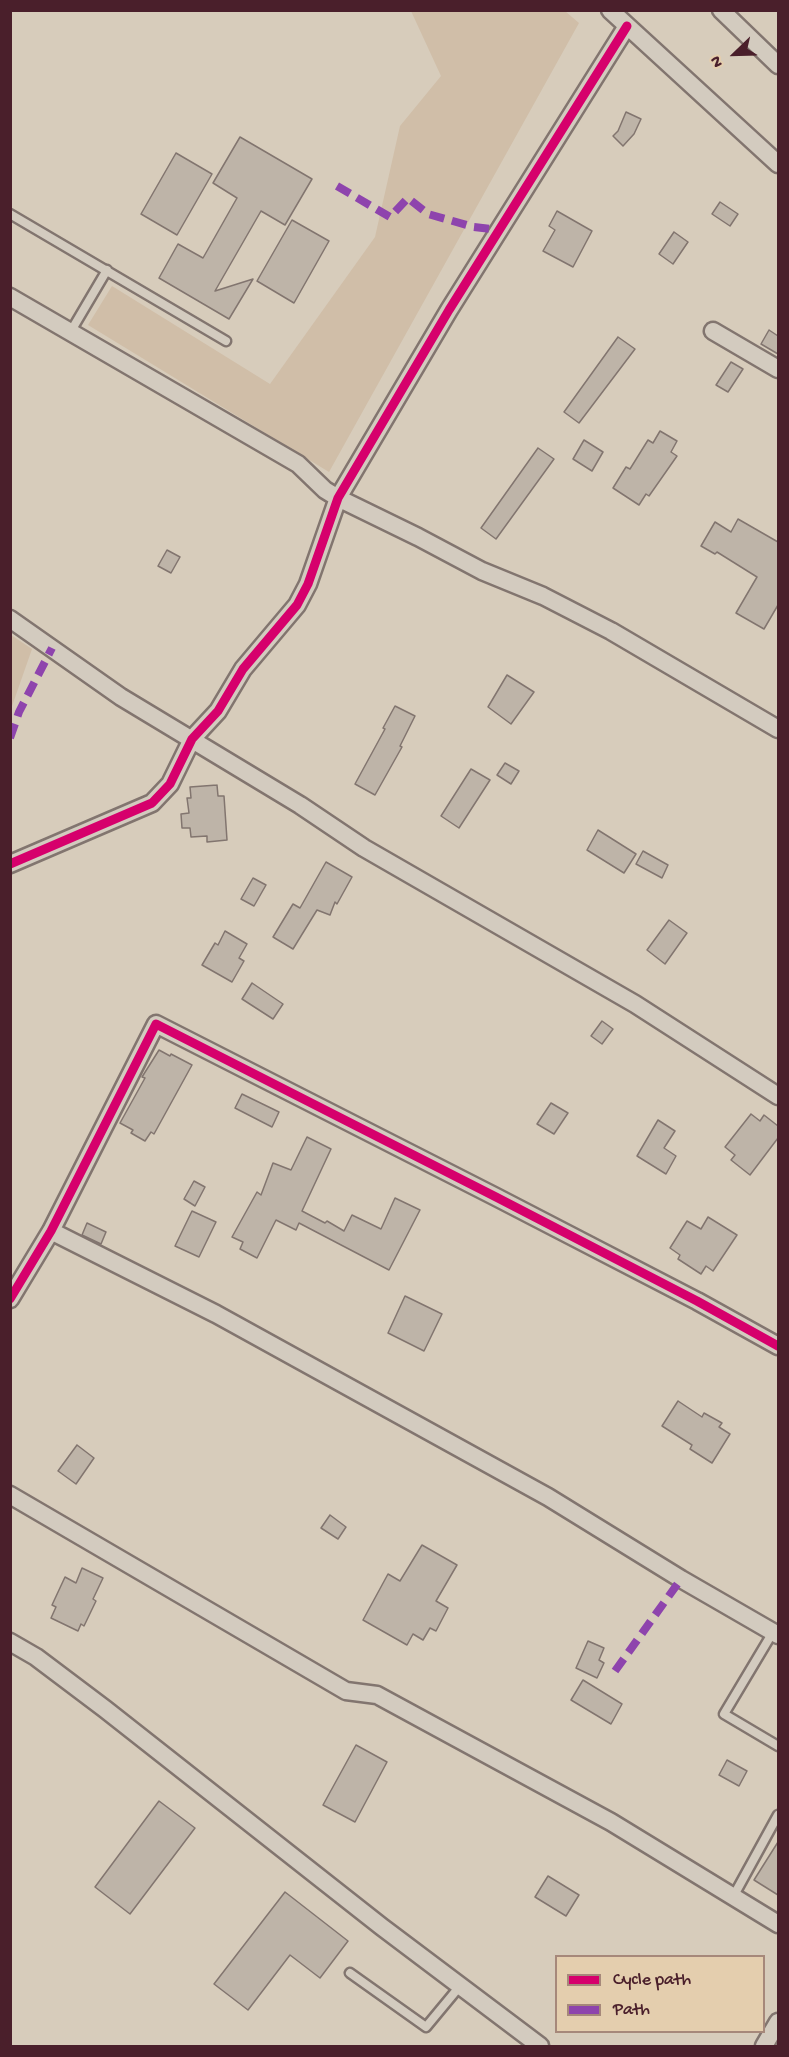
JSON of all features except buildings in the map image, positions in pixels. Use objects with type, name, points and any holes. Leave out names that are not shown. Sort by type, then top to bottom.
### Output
[{"type":"street","points":[[610,10],[778,164]]},
{"type":"street","points":[[721,10],[778,65]]},
{"type":"street","points":[[10,864],[152,803],[170,784],[192,739],[218,711],[243,669],[297,605],[308,584],[338,498],[468,280],[627,26]]},
{"type":"street","points":[[10,297],[298,464],[325,490],[338,498],[482,571],[543,596],[611,631],[778,729]]},
{"type":"street","points":[[713,331],[778,369]]},
{"type":"street","points":[[10,619],[121,696],[364,848],[635,1004],[778,1096]]},
{"type":"street","points":[[10,1299],[51,1231],[156,1024],[697,1301],[778,1346]]},
{"type":"street","points":[[51,1231],[216,1314],[548,1497],[681,1580],[776,1634]]},
{"type":"street","points":[[10,1495],[346,1691],[377,1695],[610,1822],[778,1924]]},
{"type":"street","points":[[10,1642],[36,1658],[105,1709],[535,2045]]},
{"type":"street","points":[[764,2046],[778,2022]]},
{"type":"lane","points":[[10,214],[226,341]]},
{"type":"lane","points":[[71,331],[107,270]]},
{"type":"lane","points":[[776,1634],[724,1714],[778,1746]]},
{"type":"lane","points":[[733,1897],[778,1815]]},
{"type":"lane","points":[[350,1973],[426,2027],[460,1986]]},
{"type":"shaded area","points":[[411,11],[565,11],[579,23],[329,472],[88,325],[112,286],[270,384],[375,237],[400,126],[441,76]]},
{"type":"shaded area","points":[[11,635],[32,649],[11,709]]},
{"type":"marked path","points":[[337,186],[390,217],[408,198],[428,214],[474,227],[499,230]]},
{"type":"marked path","points":[[10,738],[19,712],[52,648]]},
{"type":"marked path","points":[[615,1671],[681,1579]]},
{"type":"cycle path","points":[[10,864],[152,803],[170,784],[192,739],[218,711],[243,669],[297,605],[308,584],[338,498],[449,310],[627,26]]},
{"type":"cycle path","points":[[10,1299],[51,1231],[156,1024],[697,1301],[778,1346]]}]
